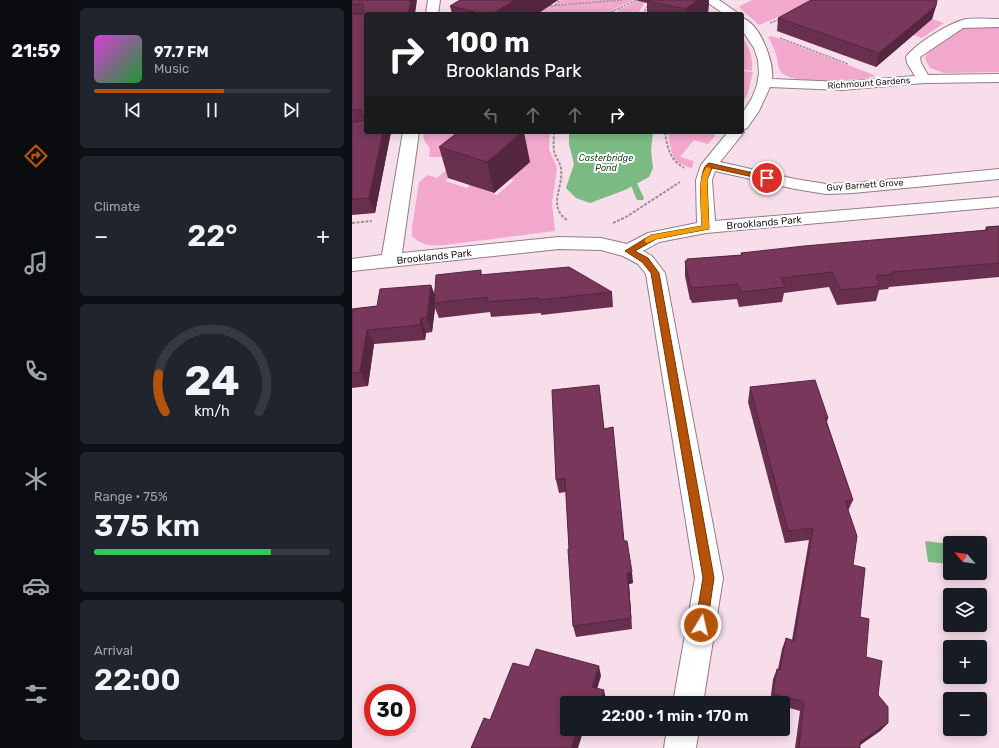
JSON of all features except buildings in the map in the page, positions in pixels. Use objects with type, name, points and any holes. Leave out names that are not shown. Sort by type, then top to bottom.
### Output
[{"type":"street","points":[[432,12],[434,0]]},
{"type":"street","points":[[710,0],[730,12]]},
{"type":"street","points":[[722,6],[735,0]]},
{"type":"street","name":"Richmount Gardens","points":[[924,79],[914,63],[913,57],[917,52],[959,26],[968,24],[999,23]]},
{"type":"street","points":[[744,122],[754,109],[766,83],[767,72],[764,58],[749,30]]},
{"type":"street","name":"Richmount Gardens","points":[[766,83],[841,86],[924,79],[999,78]]},
{"type":"street","name":"Brooklands Park","points":[[391,261],[411,134]]},
{"type":"street","points":[[706,227],[704,180],[709,165],[734,134]]},
{"type":"street","name":"Guy Barnett Grove","points":[[709,165],[795,184],[826,189],[853,188],[999,174]]},
{"type":"street","name":"Brooklands Park","points":[[352,265],[559,243],[602,244],[629,251],[654,237],[706,227],[999,202]]},
{"type":"street","points":[[629,251],[645,260],[655,273],[709,578],[689,696]]},
{"type":"street","points":[[680,748],[682,736]]},
{"type":"path","points":[[554,6],[560,0]]},
{"type":"path","points":[[547,6],[622,0]]},
{"type":"path","points":[[610,12],[637,0]]},
{"type":"path","points":[[645,12],[651,0]]},
{"type":"path","points":[[749,30],[786,17]]},
{"type":"path","points":[[749,30],[769,34],[877,75],[883,83]]},
{"type":"path","points":[[554,134],[554,150],[561,168],[556,204],[563,218],[571,222]]},
{"type":"path","points":[[665,134],[670,157],[675,163],[688,170]]},
{"type":"path","points":[[608,224],[626,217],[682,181]]},
{"type":"shaded area","points":[[561,0],[619,0],[556,5]]},
{"type":"shaded area","points":[[634,0],[607,12],[488,12]]},
{"type":"shaded area","points":[[640,0],[646,0],[639,12],[618,12],[618,10]]},
{"type":"shaded area","points":[[752,0],[808,0],[814,2],[759,25],[740,8],[740,6]]},
{"type":"shaded area","points":[[911,12],[944,23],[922,38],[889,26]]},
{"type":"shaded area","points":[[999,26],[999,72],[944,73],[930,68],[925,58],[927,54],[950,35],[967,27]]},
{"type":"shaded area","points":[[772,36],[874,75],[873,78],[825,81],[798,79],[788,76],[781,72],[779,68],[776,54],[768,37]]},
{"type":"shaded area","points":[[744,40],[749,50],[752,62],[752,71],[744,69]]},
{"type":"shaded area","points":[[744,71],[753,72],[748,93],[744,100]]},
{"type":"shaded area","points":[[424,134],[550,134],[549,149],[557,168],[552,203],[555,231],[440,245],[427,245],[419,242],[412,236],[412,228],[419,182],[428,175],[437,178],[449,168],[457,170],[445,181],[467,188],[470,185],[497,195],[514,180],[444,157],[429,157],[430,148],[423,137]]},
{"type":"shaded area","points":[[668,134],[714,134],[715,136],[708,144],[694,140],[680,157],[694,161],[692,168],[685,166],[676,160],[671,151]]},
{"type":"water","name":"Casterbridge Pond","points":[[569,134],[653,134],[651,150],[653,168],[649,177],[625,190],[590,203],[576,198],[566,188],[574,164],[569,144]]},
{"type":"water","points":[[925,541],[943,543],[943,563],[928,562]]},
{"type":"waterway","points":[[630,175],[640,198]]},
{"type":"slow traffic","points":[[647,240],[654,237],[706,227],[704,180],[708,169]]},
{"type":"route","points":[[701,625],[709,578],[655,273],[645,260],[629,251],[654,237],[706,227],[704,180],[709,165],[767,178]]}]
